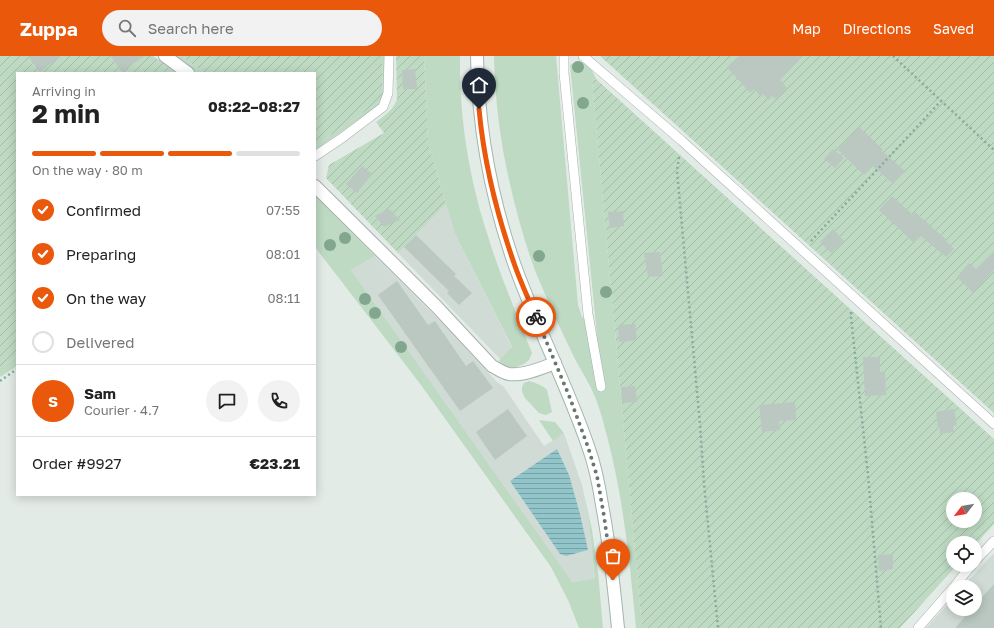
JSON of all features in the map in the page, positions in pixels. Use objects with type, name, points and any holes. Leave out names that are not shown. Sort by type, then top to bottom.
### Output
[{"type":"main road","points":[[165,56],[187,72]]},
{"type":"main road","points":[[477,56],[480,121],[496,206],[515,267],[578,419],[597,476],[607,529],[618,628]]},
{"type":"main road","points":[[316,187],[436,306],[492,366],[501,372],[520,374],[555,363]]},
{"type":"lane","points":[[316,155],[383,107],[388,92],[389,56]]},
{"type":"lane","points":[[564,56],[564,73],[588,314],[601,387]]},
{"type":"lane","points":[[583,56],[682,141],[994,424]]},
{"type":"lane","points":[[982,555],[994,542]]},
{"type":"lane","points":[[960,580],[966,572]]},
{"type":"lane","points":[[918,628],[946,597]]},
{"type":"path","points":[[893,56],[994,150]]},
{"type":"path","points":[[803,251],[941,101]]},
{"type":"path","points":[[682,141],[677,171],[718,628]]},
{"type":"path","points":[[854,297],[851,317],[868,475],[882,628]]},
{"type":"path","points":[[0,381],[16,370]]},
{"type":"shaded area","points":[[446,204],[455,234],[512,348],[500,359],[398,253]]},
{"type":"shaded area","points":[[375,256],[447,328],[496,381],[504,387],[544,446],[564,433],[582,485],[589,522],[595,580],[571,582],[351,270]]},
{"type":"shaded area","points":[[994,553],[994,628],[926,628],[946,606],[946,616],[982,616],[982,580],[969,580],[977,572],[982,572],[982,566]]},
{"type":"green space","points":[[0,56],[153,56],[175,72],[16,72],[16,357],[0,368]]},
{"type":"green space","points":[[174,56],[181,56],[203,72],[196,72]]},
{"type":"green space","points":[[181,56],[382,56],[383,94],[380,101],[316,145],[316,72],[203,72]]},
{"type":"green space","points":[[382,56],[387,56],[386,92],[383,101],[316,149],[316,145],[380,101],[383,94]]},
{"type":"green space","points":[[396,56],[424,56],[428,143],[446,204],[398,253],[326,178],[329,165],[384,133],[376,122],[392,109],[397,99]]},
{"type":"green space","points":[[424,56],[460,56],[463,124],[475,192],[498,266],[532,353],[529,360],[514,368],[506,367],[499,361],[512,347],[455,234],[428,143]]},
{"type":"green space","points":[[494,56],[556,56],[578,305],[582,317],[586,320],[600,365],[570,65],[583,62],[592,70],[596,79],[592,80],[642,628],[636,628],[629,557],[622,510],[614,463],[601,414],[596,399],[553,313],[538,277],[521,228],[501,139],[496,98]]},
{"type":"green space","points":[[600,56],[994,56],[994,413]]},
{"type":"green space","points":[[596,79],[994,439],[994,524],[982,537],[982,536],[946,536],[946,572],[951,572],[900,628],[642,628],[592,80]]},
{"type":"green space","points":[[316,196],[375,256],[351,270],[572,582],[595,579],[589,522],[582,485],[592,530],[598,572],[603,628],[579,628],[568,600],[551,567],[421,385],[316,248]]},
{"type":"green space","points":[[16,357],[16,367],[0,377],[0,368]]},
{"type":"green space","points":[[529,381],[539,384],[547,390],[552,412],[546,415],[539,413],[525,398],[522,392],[522,387],[524,383]]},
{"type":"green space","points":[[539,420],[555,422],[564,433],[553,441]]},
{"type":"water","points":[[557,449],[569,475],[588,550],[566,556],[560,554],[510,481]]},
{"type":"building","points":[[28,56],[61,56],[40,72]]},
{"type":"building","points":[[111,56],[144,56],[122,72]]},
{"type":"building","points":[[739,56],[803,56],[780,80],[787,88],[776,99],[772,96],[769,100],[763,94],[761,97],[754,89],[750,93],[727,67]]},
{"type":"building","points":[[415,69],[417,89],[403,89],[402,70]]},
{"type":"building","points":[[859,127],[883,150],[882,151],[905,171],[893,184],[873,166],[864,175],[838,150]]},
{"type":"building","points":[[833,149],[844,158],[835,168],[824,159]]},
{"type":"building","points":[[362,166],[372,174],[357,193],[346,184]]},
{"type":"building","points":[[892,196],[913,215],[915,212],[947,240],[946,241],[954,249],[946,257],[921,236],[914,243],[879,210]]},
{"type":"building","points":[[389,209],[400,220],[384,227],[375,216]]},
{"type":"building","points":[[623,211],[624,226],[610,228],[608,212]]},
{"type":"building","points":[[833,229],[844,241],[831,253],[820,242]]},
{"type":"building","points":[[416,235],[456,274],[454,276],[472,293],[459,305],[447,293],[449,291],[404,247]]},
{"type":"building","points":[[994,251],[994,270],[973,293],[957,277],[969,263],[976,269]]},
{"type":"building","points":[[660,252],[663,276],[648,277],[644,253]]},
{"type":"building","points":[[397,281],[428,325],[435,321],[466,366],[473,361],[493,388],[460,411],[378,295]]},
{"type":"building","points":[[635,324],[637,340],[619,342],[618,325]]},
{"type":"building","points":[[863,357],[880,357],[880,372],[885,371],[886,395],[865,396]]},
{"type":"building","points":[[635,386],[637,402],[622,403],[621,387]]},
{"type":"building","points":[[795,402],[796,420],[779,421],[780,430],[762,432],[759,405]]},
{"type":"building","points":[[508,409],[527,436],[495,460],[476,432]]},
{"type":"building","points":[[954,409],[957,425],[953,426],[954,432],[940,434],[936,412]]},
{"type":"building","points":[[893,554],[893,569],[879,571],[878,555]]},
{"type":"building","points":[[994,584],[994,628],[955,628],[966,616],[982,616],[982,597]]},
{"type":"way so far","points":[[536,317],[570,398],[597,476],[607,529],[613,580]]},
{"type":"route","points":[[479,109],[484,151],[496,206],[515,267],[536,317]]}]
